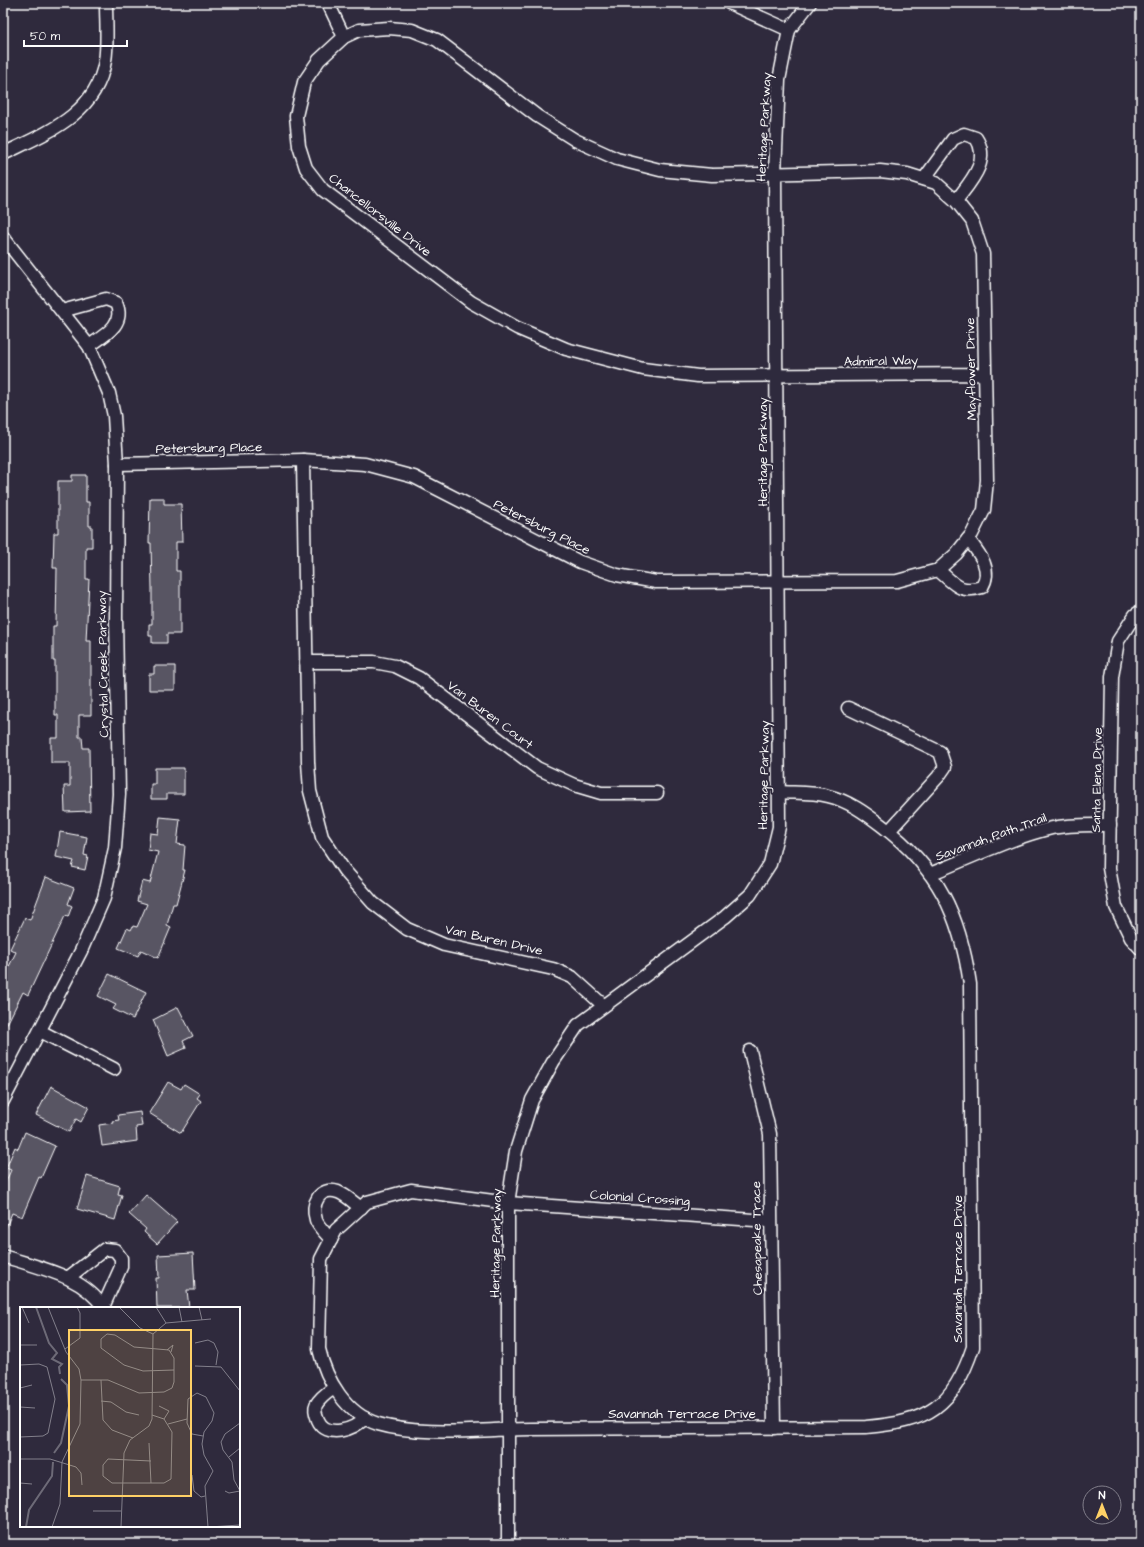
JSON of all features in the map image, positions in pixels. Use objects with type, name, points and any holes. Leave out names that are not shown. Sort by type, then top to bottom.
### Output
[{"type":"street","points":[[3,154],[68,120],[91,98],[103,74],[106,60],[106,3]]},
{"type":"street","points":[[328,3],[344,37]]},
{"type":"street","points":[[729,3],[789,30]]},
{"type":"street","name":"Heritage Parkway","points":[[508,1544],[508,1203],[516,1151],[532,1100],[553,1062],[578,1025],[603,1005],[725,917],[750,895],[770,864],[779,827],[780,792],[775,173],[779,80],[789,30],[810,3]]},
{"type":"street","name":"Chancellorsville Drive","points":[[775,173],[712,174],[660,170],[617,158],[575,140],[537,116],[437,40],[412,30],[389,28],[359,30],[344,37],[319,60],[304,82],[296,116],[299,146],[306,168],[323,190],[471,302],[517,328],[566,349],[643,369],[698,376],[776,376]]},
{"type":"street","points":[[924,179],[953,139],[964,134],[976,138],[982,147],[980,164],[974,176],[956,201]]},
{"type":"street","name":"Mayflower Drive","points":[[775,173],[880,171],[908,174],[936,183],[956,201],[972,221],[983,254],[987,480],[984,510],[968,539],[956,554],[938,570],[897,580],[778,583]]},
{"type":"street","name":"Crystal Creek Parkway","points":[[3,237],[89,346],[109,393],[114,416],[117,464],[116,618],[120,794],[115,848],[104,898],[81,951],[3,1101]]},
{"type":"street","points":[[62,311],[106,299],[116,303],[120,310],[120,317],[108,334],[89,346]]},
{"type":"street","name":"Admiral Way","points":[[776,376],[985,374]]},
{"type":"street","points":[[303,460],[306,662]]},
{"type":"street","name":"Petersburg Place","points":[[117,464],[303,460],[365,464],[414,477],[580,562],[617,575],[656,582],[778,583]]},
{"type":"street","points":[[938,570],[958,587],[970,591],[982,587],[986,580],[986,566],[968,539]]},
{"type":"street","name":"Santa Elena Drive","points":[[1141,611],[1135,615],[1118,641],[1112,677],[1109,868],[1116,907],[1131,938],[1141,949]]},
{"type":"street","name":"Van Buren Court","points":[[306,662],[374,662],[395,666],[419,678],[537,768],[574,785],[602,793],[657,794]]},
{"type":"street","name":"Van Buren Drive","points":[[306,662],[310,791],[322,837],[344,870],[373,903],[407,929],[444,945],[553,968],[572,977],[603,1005]]},
{"type":"street","points":[[848,708],[940,752],[945,766],[938,777],[889,831]]},
{"type":"street","name":"Savannah Terrace Drive","points":[[331,1240],[321,1259],[319,1349],[322,1363],[334,1388],[348,1405],[365,1418],[377,1424],[411,1431],[889,1426],[919,1416],[942,1404],[955,1388],[966,1366],[972,1347],[970,984],[965,952],[955,918],[940,886],[916,854],[858,807],[828,796],[780,792]]},
{"type":"street","name":"Savannah Path Trail","points":[[930,874],[989,850],[1052,828],[1079,825],[1110,825]]},
{"type":"street","points":[[40,1031],[114,1069]]},
{"type":"street","name":"Chesapeake Trace","points":[[750,1051],[770,1134],[774,1428]]},
{"type":"street","points":[[331,1240],[316,1222],[314,1207],[319,1195],[327,1190],[339,1192],[361,1208]]},
{"type":"street","name":"Colonial Crossing","points":[[331,1240],[336,1230],[367,1202],[411,1190],[508,1203],[770,1222]]},
{"type":"street","points":[[68,1277],[105,1249],[115,1250],[121,1258],[120,1267],[104,1307]]},
{"type":"street","points":[[3,1256],[68,1277],[96,1296],[103,1307]]},
{"type":"street","points":[[334,1388],[322,1396],[316,1405],[316,1415],[320,1423],[327,1430],[339,1431],[352,1428],[365,1418]]},
{"type":"building","points":[[72,475],[86,475],[86,502],[89,502],[89,526],[92,526],[92,547],[86,547],[86,579],[89,579],[86,641],[91,641],[91,715],[79,715],[79,737],[82,737],[83,748],[89,748],[90,811],[65,812],[64,786],[70,786],[70,763],[51,763],[51,738],[58,738],[58,715],[55,715],[55,661],[53,661],[53,626],[56,626],[57,568],[53,568],[54,533],[58,533],[58,481],[72,481]]},
{"type":"building","points":[[150,498],[164,498],[164,504],[181,504],[182,542],[176,542],[176,571],[180,571],[180,634],[167,634],[167,643],[152,643],[152,636],[149,636],[149,624],[152,624],[151,543],[149,543]]},
{"type":"building","points":[[154,666],[175,666],[175,690],[149,690],[149,674],[154,674]]},
{"type":"building","points":[[155,768],[184,768],[184,794],[167,794],[167,799],[151,799],[151,784],[155,784]]},
{"type":"building","points":[[160,817],[180,819],[177,844],[185,845],[183,870],[185,870],[176,904],[173,904],[167,925],[171,927],[158,958],[141,950],[138,956],[118,948],[127,928],[131,930],[133,926],[137,927],[147,904],[137,901],[142,881],[150,883],[158,852],[148,850],[150,833],[158,834]]},
{"type":"building","points":[[60,832],[87,837],[84,855],[88,856],[85,870],[72,867],[74,861],[56,857]]},
{"type":"building","points":[[46,877],[74,888],[68,904],[72,906],[68,917],[65,916],[28,995],[23,992],[3,1032],[3,979],[16,952],[10,949],[25,918],[30,920]]},
{"type":"building","points":[[109,974],[146,992],[133,1019],[113,1009],[116,1005],[98,996]]},
{"type":"building","points":[[178,1007],[193,1036],[183,1041],[186,1048],[168,1056],[153,1020]]},
{"type":"building","points":[[168,1082],[181,1089],[184,1084],[200,1094],[197,1098],[201,1101],[181,1133],[149,1113]]},
{"type":"building","points":[[51,1086],[89,1107],[81,1122],[76,1119],[69,1132],[36,1115]]},
{"type":"building","points":[[140,1112],[142,1126],[136,1127],[137,1141],[102,1146],[99,1125],[113,1123],[112,1121],[119,1120],[118,1115]]},
{"type":"building","points":[[25,1132],[55,1146],[41,1178],[39,1177],[22,1217],[12,1213],[3,1234],[3,1188],[11,1170],[6,1168],[15,1147],[18,1149]]},
{"type":"building","points":[[87,1176],[120,1186],[118,1194],[122,1195],[115,1220],[77,1209]]},
{"type":"building","points":[[146,1195],[177,1222],[157,1244],[144,1232],[146,1229],[129,1214]]},
{"type":"building","points":[[193,1253],[195,1290],[187,1290],[189,1307],[157,1307],[156,1278],[159,1278],[158,1255]]}]
